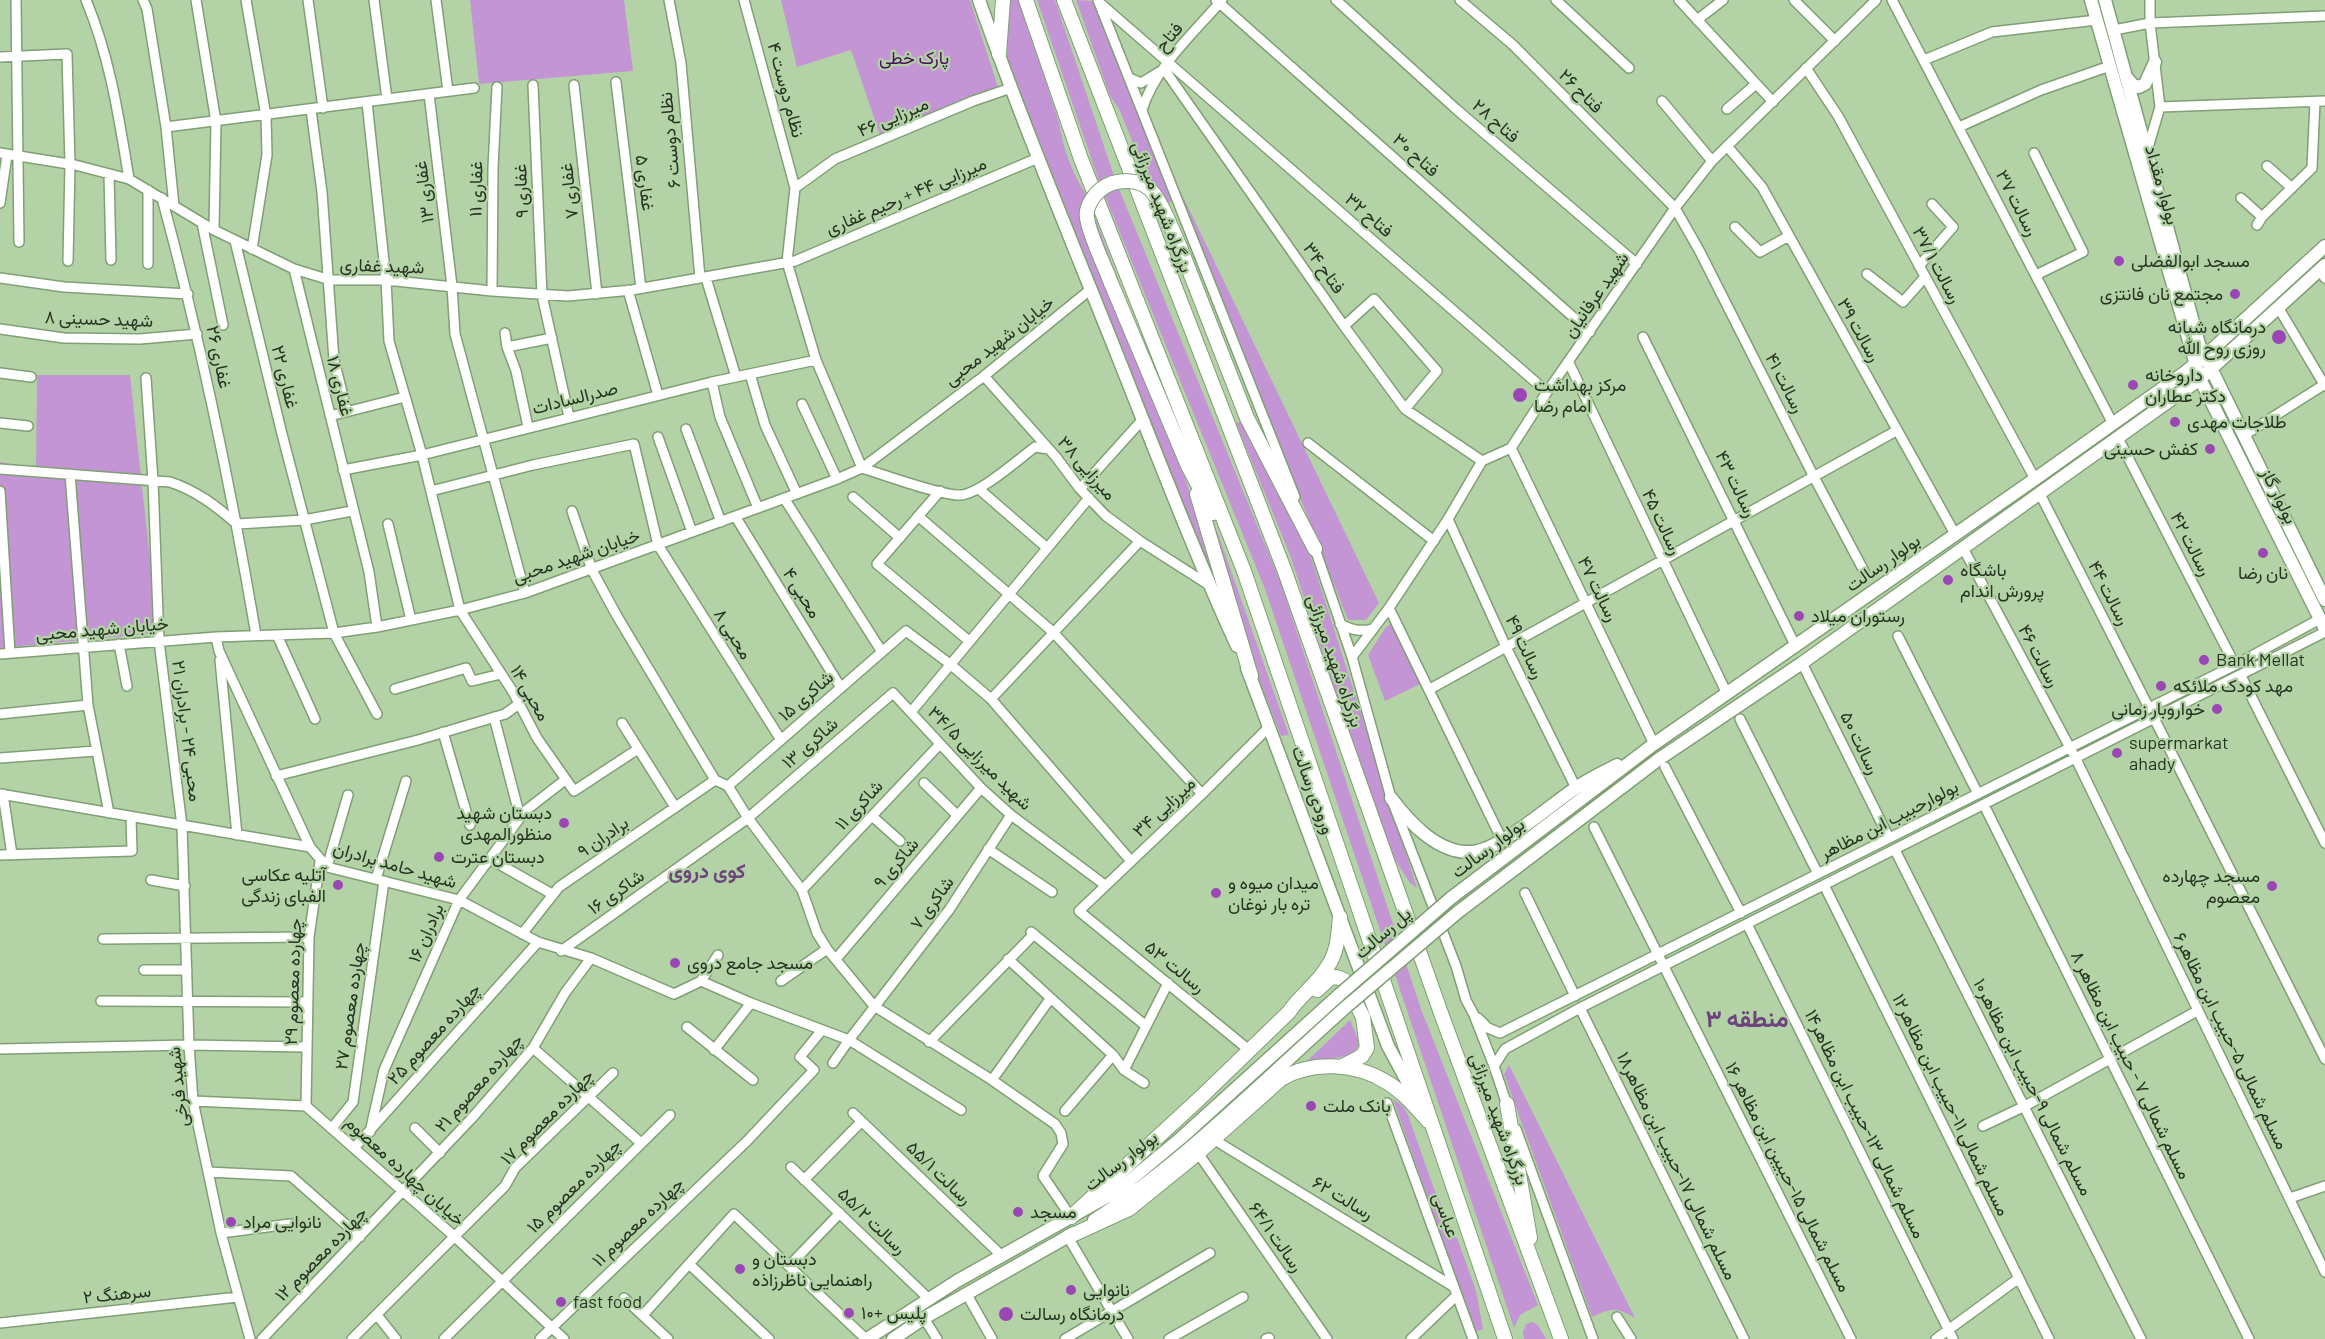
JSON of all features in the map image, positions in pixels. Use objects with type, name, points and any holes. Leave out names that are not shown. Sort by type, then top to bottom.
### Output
[{"type":"highway","points":[[999,54],[1003,0]]},
{"type":"highway","points":[[1026,0],[1081,159],[1244,571],[1504,1339]]},
{"type":"highway","name":"بزرگراه شهید میرزائی","points":[[1064,0],[1284,569],[1381,847],[1561,1339]]},
{"type":"highway","points":[[1244,571],[1188,466],[1111,283],[1087,217],[1093,198],[1108,185],[1120,181],[1132,181],[1153,192],[1180,247],[1247,418],[1315,549]]},
{"type":"highway","points":[[1188,466],[1251,676]]},
{"type":"highway","points":[[1071,1217],[1160,1136],[1289,1012],[1297,999],[1328,968],[1338,941],[1340,916]]},
{"type":"highway","points":[[1289,1012],[1302,1005],[1330,978],[1337,976],[1344,980],[1363,1017],[1367,1048],[1362,1056],[1341,1067]]},
{"type":"highway","points":[[1068,1237],[1129,1209],[1198,1153],[1281,1079],[1295,1070],[1316,1066],[1341,1067],[1364,1072],[1387,1082],[1408,1098],[1431,1125]]},
{"type":"highway","points":[[1506,1104],[1537,1276]]},
{"type":"main road","name":"ورودی رسالت","points":[[979,0],[1038,158],[1209,585],[1251,676],[1388,1046],[1431,1125]]},
{"type":"main road","name":"بولوار مقداد","points":[[2091,0],[2200,360],[2211,370]]},
{"type":"main road","name":"بولوار مقداد","points":[[2105,0],[2199,344],[2200,379]]},
{"type":"main road","points":[[2126,77],[2133,85],[2139,87],[2145,84],[2155,62]]},
{"type":"main road","name":"بولوار رسالت","points":[[1451,898],[1654,744],[2035,479],[2200,360],[2325,246]]},
{"type":"main road","name":"بولوار رسالت","points":[[1458,912],[1659,759],[1802,663],[2200,379],[2278,307],[2323,271]]},
{"type":"main road","name":"بولوار گاز","points":[[2211,370],[2325,600]]},
{"type":"main road","name":"بولوار گاز","points":[[2200,379],[2323,627]]},
{"type":"main road","points":[[1882,586],[1891,600]]},
{"type":"main road","points":[[1391,798],[1417,829],[1453,849],[1471,852],[1483,850],[1502,840],[1576,788],[1654,744]]},
{"type":"main road","name":"پل رسالت","points":[[1339,995],[1451,898]]},
{"type":"main road","name":"پل رسالت","points":[[1347,1006],[1458,912]]},
{"type":"main road","name":"بولوار رسالت","points":[[867,1339],[929,1299],[1117,1191],[1180,1138],[1339,995]]},
{"type":"main road","name":"بولوار رسالت","points":[[893,1339],[966,1293],[1068,1237],[1124,1200],[1189,1147],[1347,1006]]},
{"type":"street","points":[[16,0],[19,242]]},
{"type":"street","points":[[86,0],[115,89],[129,179]]},
{"type":"street","points":[[143,0],[147,9],[166,128],[174,206]]},
{"type":"street","points":[[196,0],[216,122],[214,230]]},
{"type":"street","points":[[246,0],[266,116],[267,155],[252,249]]},
{"type":"street","points":[[308,0],[323,108]]},
{"type":"street","points":[[374,0],[387,99]]},
{"type":"street","points":[[435,0],[448,91]]},
{"type":"street","name":"نظام دوست ۶","points":[[669,0],[681,63],[703,278],[736,377]]},
{"type":"street","name":"نظام دوست ۴","points":[[744,0],[795,188]]},
{"type":"street","name":"فتاح ۲۸","points":[[1336,0],[1456,109],[1637,264]]},
{"type":"street","name":"فتاح ۲۶","points":[[1460,0],[1513,45],[1675,208]]},
{"type":"street","points":[[1556,0],[1629,69]]},
{"type":"street","points":[[1679,0],[1773,102]]},
{"type":"street","points":[[1794,0],[1835,41]]},
{"type":"street","name":"شهید عرفانیان","points":[[1511,448],[1547,392],[1675,208],[1712,160],[1876,0]]},
{"type":"street","name":"رسالت ۳۷","points":[[1892,0],[2112,422]]},
{"type":"street","points":[[2147,152],[2160,106],[2150,23],[2150,0]]},
{"type":"street","name":"فتاح","points":[[1142,110],[1147,94],[1166,66],[1219,1]]},
{"type":"street","name":"فتاح ۳۰","points":[[1219,1],[1590,332]]},
{"type":"street","points":[[1099,2],[1166,66]]},
{"type":"street","points":[[1099,2],[1315,549],[1352,657],[1391,798],[1456,966],[1466,1000],[1494,1066],[1593,1339]]},
{"type":"street","points":[[1697,20],[1718,2]]},
{"type":"street","points":[[2114,30],[2150,23],[2325,16]]},
{"type":"street","points":[[1924,60],[1992,32],[2097,20]]},
{"type":"street","points":[[0,57],[67,54],[70,164],[68,261]]},
{"type":"street","name":"فتاح","points":[[1129,78],[1141,83],[1166,66]]},
{"type":"street","name":"فتاح ۳۴","points":[[1166,66],[1344,326],[1405,410],[1482,461]]},
{"type":"street","name":"فتاح ۳۲","points":[[1166,66],[1547,392]]},
{"type":"street","points":[[1959,127],[2041,90],[2110,66]]},
{"type":"street","name":"رسالت ۳۷/۱","points":[[1806,68],[1838,116],[2035,479]]},
{"type":"street","name":"غفاری ۵","points":[[616,82],[641,288]]},
{"type":"street","points":[[1727,109],[1756,84]]},
{"type":"street","name":"غفاری ۹","points":[[533,85],[542,295],[569,417]]},
{"type":"street","name":"غفاری ۷","points":[[574,85],[597,294]]},
{"type":"street","name":"غفاری ۱۱","points":[[492,291],[493,168],[498,87]]},
{"type":"street","points":[[166,128],[474,88]]},
{"type":"street","name":"میرزایی ۴۶","points":[[795,188],[835,159],[973,101],[1011,88]]},
{"type":"street","name":"غفاری ۱۳","points":[[429,94],[452,286],[455,334],[525,593]]},
{"type":"street","points":[[1662,101],[1712,160]]},
{"type":"street","points":[[2160,106],[2320,101],[2313,164],[2260,221],[2241,198]]},
{"type":"street","name":"محبی ۱۴","points":[[367,102],[386,280],[389,340],[422,455],[460,610],[501,674],[537,738],[574,791],[638,749]]},
{"type":"street","points":[[310,110],[322,192],[334,360],[347,412]]},
{"type":"street","name":"رسالت ۳۹","points":[[1727,146],[1762,187],[1955,534]]},
{"type":"street","points":[[2034,153],[2083,252],[2036,276]]},
{"type":"street","points":[[0,203],[3,154]]},
{"type":"street","name":"شهید غفاری","points":[[3,154],[70,164],[129,179],[235,241],[294,269],[330,280],[386,280],[568,296],[641,288],[787,262]]},
{"type":"street","name":"میرزایی ۴۴ + رحیم غفاری","points":[[787,262],[816,254],[1038,158]]},
{"type":"street","points":[[2267,166],[2292,188]]},
{"type":"street","points":[[109,174],[111,260]]},
{"type":"street","points":[[795,188],[787,262],[816,360],[862,468],[939,491],[961,495],[979,489],[1035,447],[1049,448]]},
{"type":"street","points":[[148,190],[148,264]]},
{"type":"street","name":"غفاری ۲۶","points":[[162,198],[197,334],[237,524],[256,635]]},
{"type":"street","points":[[1919,266],[1953,227],[1932,204]]},
{"type":"street","name":"رسالت ۴۱","points":[[1675,208],[1699,250],[1865,573]]},
{"type":"street","points":[[202,223],[223,325]]},
{"type":"street","points":[[1735,227],[1760,252],[1789,236]]},
{"type":"street","name":"غفاری ۲۲","points":[[235,241],[334,633],[377,714]]},
{"type":"street","name":"غفاری ۱۸","points":[[294,269],[352,511],[369,572],[377,627]]},
{"type":"street","points":[[1867,274],[1903,302],[1924,278]]},
{"type":"street","points":[[0,278],[64,287],[188,294]]},
{"type":"street","points":[[628,290],[658,395]]},
{"type":"street","name":"خیابان شهید محبی","points":[[0,654],[216,637],[334,633],[377,627],[460,610],[525,593],[862,468],[984,376],[1091,290]]},
{"type":"street","points":[[1344,326],[1374,299],[1437,371],[1405,410]]},
{"type":"street","points":[[2243,436],[2325,385],[2278,307]]},
{"type":"street","name":"شهید حسینی ۸","points":[[0,329],[64,338],[140,339],[197,334]]},
{"type":"street","points":[[505,333],[528,427]]},
{"type":"street","points":[[507,347],[552,338]]},
{"type":"street","name":"رسالت ۴۳","points":[[1643,338],[1796,647]]},
{"type":"street","name":"صدرالسادات","points":[[343,470],[422,455],[658,395],[816,360]]},
{"type":"street","name":"رسالت ۴۵","points":[[1569,363],[1662,561],[1728,694]]},
{"type":"street","points":[[0,373],[31,377]]},
{"type":"street","points":[[750,374],[765,425],[797,494]]},
{"type":"street","name":"میرزایی ۳۸","points":[[984,376],[1049,448],[1080,489],[1106,516],[1140,541],[1209,585]]},
{"type":"street","name":"محبی ۲۴ - برادران ۲۱","points":[[146,378],[153,481],[159,641],[182,826]]},
{"type":"street","points":[[712,382],[720,417],[758,508]]},
{"type":"street","points":[[330,416],[405,397]]},
{"type":"street","points":[[802,404],[837,479]]},
{"type":"street","points":[[1080,489],[1143,419]]},
{"type":"street","points":[[0,423],[28,426]]},
{"type":"street","points":[[686,429],[721,522]]},
{"type":"street","points":[[1430,689],[1896,431]]},
{"type":"street","points":[[658,437],[692,532]]},
{"type":"street","name":"رسالت ۴۲","points":[[2118,438],[2235,665]]},
{"type":"street","points":[[1308,442],[1434,541]]},
{"type":"street","name":"محبی ۸","points":[[492,476],[634,444],[658,545],[781,740]]},
{"type":"street","points":[[1352,657],[1389,608],[1434,541],[1482,461],[1511,448]]},
{"type":"street","name":"رسالت ۴۷","points":[[1511,448],[1654,744]]},
{"type":"street","points":[[0,469],[171,482],[205,498],[237,524],[304,520],[352,511]]},
{"type":"street","points":[[70,474],[88,705],[109,813]]},
{"type":"street","points":[[430,491],[492,476]]},
{"type":"street","points":[[979,489],[1047,548]]},
{"type":"street","points":[[0,491],[10,653]]},
{"type":"street","points":[[939,491],[877,564],[969,641]]},
{"type":"street","name":"رسالت ۴۴","points":[[2040,494],[2149,708]]},
{"type":"street","points":[[853,497],[900,538]]},
{"type":"street","points":[[784,498],[882,651]]},
{"type":"street","points":[[911,712],[1089,498]]},
{"type":"street","points":[[572,511],[592,570],[647,668],[715,780],[728,786],[748,818],[802,890],[817,933],[827,949],[874,1006],[992,1080],[1055,1124],[1064,1144],[1043,1176],[1071,1217]]},
{"type":"street","name":"محبی ۴","points":[[735,516],[841,688]]},
{"type":"street","points":[[918,516],[1053,632],[1202,794]]},
{"type":"street","name":"رسالت ۴۹","points":[[1448,519],[1506,647],[1576,788]]},
{"type":"street","points":[[388,524],[411,620]]},
{"type":"street","points":[[991,699],[1140,541]]},
{"type":"street","name":"رسالت ۴۶","points":[[1963,548],[2076,759]]},
{"type":"street","points":[[1389,608],[1502,840]]},
{"type":"street","points":[[1340,624],[1351,630],[1372,629]]},
{"type":"street","name":"بولوارحبیب ابن مظاهر","points":[[1500,1033],[2235,665],[2323,627]]},
{"type":"street","name":"بولوارحبیب ابن مظاهر","points":[[1494,1066],[1505,1049],[1580,1008],[2241,676],[2323,627]]},
{"type":"street","name":"شاکری ۱۵","points":[[728,786],[906,631],[950,664]]},
{"type":"street","points":[[277,634],[315,719]]},
{"type":"street","points":[[1898,636],[1978,794]]},
{"type":"street","name":"شهید حامد برادران","points":[[216,637],[219,651],[276,776],[310,848],[323,864],[459,900],[538,942],[561,951],[591,958],[674,994],[702,981]]},
{"type":"street","points":[[119,644],[127,686]]},
{"type":"street","points":[[219,651],[237,835]]},
{"type":"street","name":"رسالت ۵۰","points":[[1802,663],[1889,838]]},
{"type":"street","points":[[950,664],[991,699],[1131,861]]},
{"type":"street","points":[[395,689],[465,668],[472,681],[501,674]]},
{"type":"street","points":[[2241,676],[2325,843]]},
{"type":"street","name":"شهید میرزایی ۳۴/۵","points":[[893,693],[981,788],[1011,815],[1105,885]]},
{"type":"street","name":"شاکری ۱۳","points":[[748,818],[893,693]]},
{"type":"street","points":[[276,776],[505,714],[519,704]]},
{"type":"street","points":[[0,714],[88,705]]},
{"type":"street","points":[[494,717],[520,817]]},
{"type":"street","points":[[1740,719],[1818,874]]},
{"type":"street","points":[[2155,720],[2325,1059]]},
{"type":"street","points":[[621,723],[675,807]]},
{"type":"street","name":"میرزایی ۳۴","points":[[1079,911],[1270,726]]},
{"type":"street","points":[[443,732],[470,825]]},
{"type":"street","name":"شاکری ۱۱","points":[[802,890],[940,744]]},
{"type":"street","points":[[0,758],[96,751]]},
{"type":"street","name":"مسلم شمالی ۵-حبیب ابن مظاهر۶","points":[[2076,759],[2325,1272]]},
{"type":"street","points":[[1665,767],[1741,913]]},
{"type":"street","name":"برادران ۱۶","points":[[370,1132],[384,1070],[459,900],[525,811],[566,780]]},
{"type":"street","name":"برادران ۹","points":[[522,934],[552,894],[715,780]]},
{"type":"street","name":"چهارده معصوم ۲۷","points":[[332,1128],[353,1102],[380,880],[406,781]]},
{"type":"street","points":[[924,783],[957,815]]},
{"type":"street","name":"شاکری ۹","points":[[836,959],[981,788]]},
{"type":"street","points":[[12,855],[2,794],[310,848]]},
{"type":"street","name":"چهارده معصوم ۲۹","points":[[306,1106],[309,937],[323,864],[348,795]]},
{"type":"street","name":"مسلم شمالی ۷ - حبیب ابن مظاهر ۸","points":[[1984,805],[2249,1339]]},
{"type":"street","name":"شاکری ۷","points":[[874,1006],[949,910],[1011,815]]},
{"type":"street","points":[[872,816],[900,841]]},
{"type":"street","points":[[0,855],[132,851],[131,817]]},
{"type":"street","name":"شاکری ۱۶","points":[[561,951],[748,818]]},
{"type":"street","name":"شهید فرخی","points":[[182,826],[189,1045],[194,1101],[221,1233],[250,1339]]},
{"type":"street","name":"مسلم شمالی ۱۵-حبیبن ابن مظاهر ۱۶","points":[[1594,827],[1851,1339]]},
{"type":"street","points":[[988,849],[1052,892]]},
{"type":"street","name":"مسلم شمالی ۹-حبیب ابن مظاهر۱۰","points":[[1895,850],[2141,1339]]},
{"type":"street","points":[[490,859],[552,894]]},
{"type":"street","points":[[151,880],[185,886]]},
{"type":"street","name":"مسلم شمالی ۱۱-حبیب ابن مظاهر۱۲","points":[[1824,885],[2049,1339]]},
{"type":"street","points":[[1525,893],[1575,996]]},
{"type":"street","name":"رسالت ۵۳","points":[[1079,911],[1249,1050]]},
{"type":"street","name":"مسلم شمالی ۱۳-حبیب ابن مظاهر۱۴","points":[[1747,924],[1951,1335]]},
{"type":"street","points":[[929,1042],[1032,933],[1146,1026]]},
{"type":"street","points":[[103,939],[309,937]]},
{"type":"street","name":"چهارده معصوم ۲۵","points":[[354,1147],[370,1132],[538,942]]},
{"type":"street","points":[[781,981],[827,949]]},
{"type":"street","points":[[718,955],[702,981],[751,1003],[849,1040],[961,1110]]},
{"type":"street","name":"چهارده معصوم ۲۱","points":[[403,1192],[533,1048],[565,993],[591,958]]},
{"type":"street","points":[[1008,959],[1113,1055],[1124,1070],[1144,1083]]},
{"type":"street","points":[[144,970],[187,970]]},
{"type":"street","points":[[1124,1070],[1168,983]]},
{"type":"street","points":[[992,1080],[1050,999]]},
{"type":"street","points":[[101,1001],[308,1002]]},
{"type":"street","points":[[714,1050],[751,1003]]},
{"type":"street","points":[[833,1063],[874,1006]]},
{"type":"street","name":"مسلم شمالی ۱۷-حبیب ابن مظاهر۱۸","points":[[1580,1008],[1744,1339]]},
{"type":"street","points":[[1983,1126],[2025,1106],[2198,1011]]},
{"type":"street","points":[[1474,1015],[1488,1028],[1500,1033],[1498,1042],[1505,1049]]},
{"type":"street","points":[[687,1027],[753,1080]]},
{"type":"street","name":"چهارده معصوم ۱۱","points":[[540,1339],[747,1141],[814,1070],[801,1057],[822,1030]]},
{"type":"street","points":[[0,1049],[189,1045],[307,1047]]},
{"type":"street","points":[[533,1048],[641,1143]]},
{"type":"street","points":[[1065,1111],[1113,1055]]},
{"type":"street","name":"چهارده معصوم ۱۷","points":[[352,1339],[505,1186],[515,1168],[613,1073]]},
{"type":"street","points":[[194,1101],[306,1106]]},
{"type":"street","name":"عباسی","points":[[1387,1103],[1473,1339]]},
{"type":"street","name":"خیابان چهارده معصوم","points":[[306,1106],[455,1237],[564,1339]]},
{"type":"street","name":"رسالت ۵۵/۱","points":[[853,1113],[1002,1256]]},
{"type":"street","name":"چهارده معصوم ۱۵","points":[[444,1339],[670,1115]]},
{"type":"street","points":[[804,1180],[861,1122]]},
{"type":"street","points":[[415,1128],[440,1153]]},
{"type":"street","name":"رسالت ۶۲","points":[[1214,1139],[1456,1291]]},
{"type":"street","name":"رسالت ۶۴/۱","points":[[1198,1153],[1327,1339]]},
{"type":"street","name":"رسالت ۵۵/۲","points":[[791,1167],[929,1299]]},
{"type":"street","points":[[208,1172],[291,1176],[360,1237]]},
{"type":"street","points":[[2290,1198],[2325,1186]]},
{"type":"street","name":"چهارده معصوم ۱۲","points":[[262,1339],[403,1192]]},
{"type":"street","points":[[643,1316],[734,1214],[867,1339]]},
{"type":"street","points":[[789,1266],[840,1214]]},
{"type":"street","points":[[221,1233],[290,1224]]},
{"type":"street","points":[[1068,1237],[1128,1339]]},
{"type":"street","points":[[1065,1339],[1210,1253]]},
{"type":"street","points":[[689,1264],[769,1339]]},
{"type":"street","points":[[1936,1339],[1951,1335],[2019,1278]]},
{"type":"street","points":[[1411,1339],[1456,1291]]},
{"type":"street","points":[[966,1293],[992,1339]]},
{"type":"street","name":"سرهنگ ۲","points":[[0,1323],[238,1297]]},
{"type":"street","points":[[1169,1339],[1243,1297]]},
{"type":"street","points":[[624,1298],[668,1339]]},
{"type":"street","points":[[377,1315],[396,1339]]},
{"type":"street","points":[[1617,1317],[1631,1339]]},
{"type":"street","points":[[924,1318],[937,1339]]},
{"type":"green space","points":[[470,0],[624,0],[633,71],[479,84]]},
{"type":"green space","name":"پارک خطی","points":[[781,0],[970,0],[998,87],[880,135],[851,50],[797,67]]},
{"type":"green space","points":[[1009,0],[1019,0],[1069,160],[1087,196],[1151,368],[1214,571],[1211,573],[1005,55]]},
{"type":"green space","points":[[1037,0],[1055,0],[1115,179],[1280,581],[1421,1009],[1538,1305],[1520,1315],[1514,1328],[1265,589],[1100,184]]},
{"type":"green space","points":[[1076,0],[1093,1],[1172,202],[1150,204],[1139,177],[1142,165],[1119,109],[1110,96]]},
{"type":"green space","points":[[1178,186],[1379,603],[1366,620],[1348,620]]},
{"type":"green space","points":[[37,375],[130,375],[158,633],[0,648],[0,462],[36,469]]},
{"type":"green space","points":[[1243,420],[1308,548],[1417,888],[1410,883],[1388,849],[1290,555],[1236,423]]},
{"type":"green space","points":[[1212,517],[1289,735],[1281,736],[1246,645],[1208,521]]},
{"type":"green space","points":[[1392,623],[1420,684],[1385,701],[1368,655],[1386,627]]},
{"type":"green space","points":[[1350,1020],[1358,1039],[1358,1046],[1354,1052],[1346,1056],[1305,1063]]},
{"type":"green space","points":[[1509,1065],[1635,1318],[1614,1310],[1592,1317],[1504,1074]]},
{"type":"green space","points":[[1393,1099],[1403,1106],[1408,1115],[1434,1189],[1459,1243],[1476,1291],[1483,1329],[1475,1332]]},
{"type":"green space","points":[[1532,1322],[1538,1325],[1546,1339],[1524,1339],[1523,1332],[1526,1324]]},
{"type":"place","name":"مسجد ابوالفضلی","points":[[2119,261]]},
{"type":"place","name":"مجتمع نان فانتزی","points":[[2235,294]]},
{"type":"place","name":"درمانگاه شبانه روزی روح الله","points":[[2279,337]]},
{"type":"place","name":"داروخانه دکتر عطاران","points":[[2133,385]]},
{"type":"place","name":"مرکز بهداشت امام رضا","points":[[1520,395]]},
{"type":"place","name":"طلاجات مهدی","points":[[2175,422]]},
{"type":"place","name":"کفش حسینی","points":[[2210,449]]},
{"type":"place","name":"نان رضا","points":[[2263,553]]},
{"type":"place","name":"باشگاه پرورش اندام","points":[[1948,580]]},
{"type":"place","name":"رستوران میلاد","points":[[1799,616]]},
{"type":"place","name":"Bank Mellat","points":[[2204,660]]},
{"type":"place","name":"مهد کودک ملائکه","points":[[2161,686]]},
{"type":"place","name":"خواروبار زمانی","points":[[2217,709]]},
{"type":"place","name":"supermarkat ahady","points":[[2117,753]]},
{"type":"place","name":"دبستان شهید منظورالمهدی","points":[[564,823]]},
{"type":"place","name":"دبستان عترت","points":[[439,857]]},
{"type":"place","name":"آتلیه عکاسی الفبای زندگی","points":[[338,885]]},
{"type":"place","name":"مسجد چهارده معصوم","points":[[2272,886]]},
{"type":"place","name":"میدان میوه و تره بار نوغان","points":[[1216,893]]},
{"type":"place","name":"مسجد جامع دروی","points":[[675,963]]},
{"type":"place","name":"بانک ملت","points":[[1311,1106]]},
{"type":"place","name":"مسجد","points":[[1018,1212]]},
{"type":"place","name":"نانوایی مراد","points":[[231,1222]]},
{"type":"place","name":"دبستان و راهنمایی ناظرزاذه","points":[[740,1269]]},
{"type":"place","name":"نانوایی","points":[[1071,1290]]},
{"type":"place","name":"fast food","points":[[561,1302]]},
{"type":"place","name":"پلیس +۱۰","points":[[849,1313]]},
{"type":"place","name":"درمانگاه رسالت","points":[[1006,1314]]},
{"type":"district","name":"کوی دروی","points":[[707,871]]},
{"type":"district","name":"منطقه ۳","points":[[1747,1019]]}]
